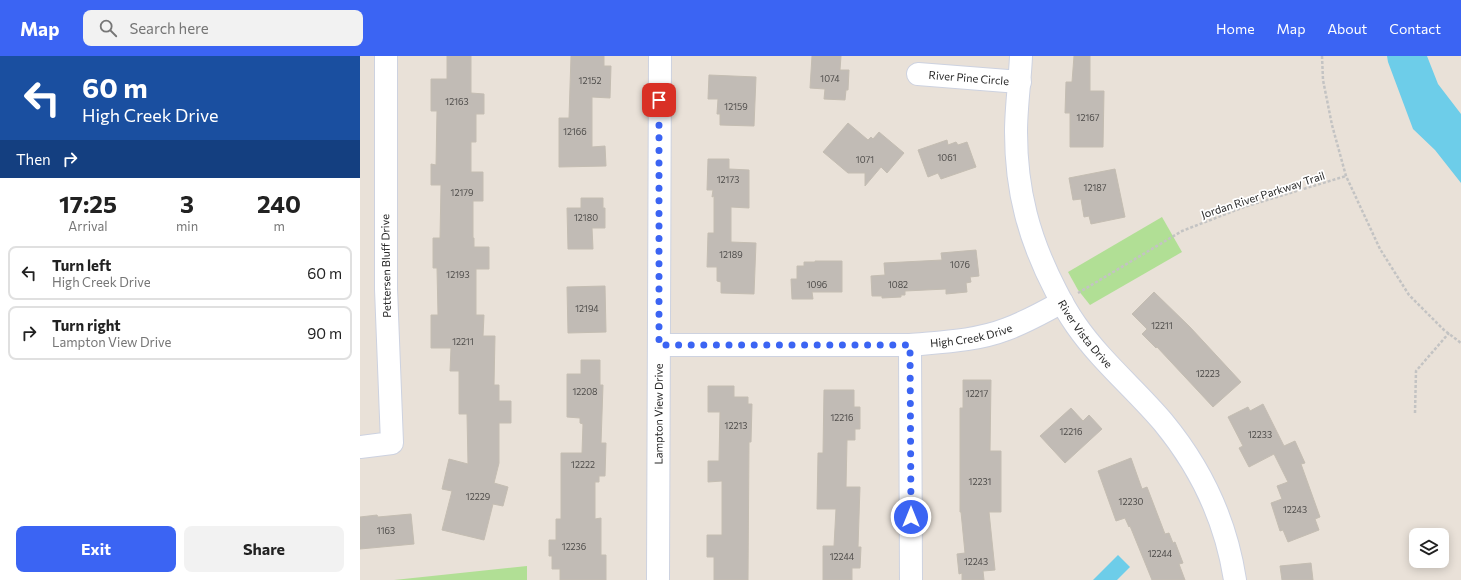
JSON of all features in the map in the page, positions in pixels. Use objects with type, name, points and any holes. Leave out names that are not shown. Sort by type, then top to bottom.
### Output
[{"type":"street","name":"Pettersen Bluff Drive","points":[[360,447],[392,444],[386,289],[386,56]]},
{"type":"street","name":"Lampton View Drive","points":[[658,580],[660,56]]},
{"type":"street","name":"River Vista Drive","points":[[1021,56],[1016,130],[1018,176],[1022,200],[1034,244],[1062,302],[1076,325],[1092,346],[1162,422],[1190,458],[1220,519],[1227,540],[1235,580]]},
{"type":"street","name":"River Pine Circle","points":[[918,74],[1020,82]]},
{"type":"street","name":"High Creek Drive","points":[[659,345],[910,345],[975,338],[1006,330],[1062,302]]},
{"type":"street","points":[[910,345],[911,580]]},
{"type":"path","points":[[1322,56],[1323,80],[1332,125],[1346,176],[1380,249],[1409,295],[1461,343]]},
{"type":"path","name":"Jordan River Parkway Trail","points":[[1062,302],[1182,231],[1244,207],[1346,176]]},
{"type":"path","points":[[1415,413],[1416,371],[1449,333]]},
{"type":"green space","points":[[1162,217],[1182,252],[1090,305],[1078,290],[1068,272]]},
{"type":"green space","points":[[527,566],[527,580],[394,580]]},
{"type":"water","points":[[1387,56],[1427,56],[1438,84],[1461,114],[1461,183],[1435,150],[1413,129]]},
{"type":"water","points":[[1118,555],[1130,567],[1117,580],[1093,580]]},
{"type":"building","points":[[447,56],[471,56],[471,93],[484,94],[484,114],[476,114],[476,142],[471,142],[471,172],[483,172],[483,201],[473,201],[473,238],[474,247],[489,247],[489,269],[476,269],[476,315],[484,315],[483,336],[495,336],[494,385],[499,385],[499,401],[511,401],[511,423],[499,423],[499,463],[494,483],[508,487],[503,506],[493,504],[484,540],[442,530],[452,491],[442,489],[449,459],[468,464],[467,414],[459,414],[459,371],[450,371],[451,348],[431,348],[431,315],[438,315],[437,268],[433,268],[433,238],[440,238],[441,185],[431,185],[431,164],[436,165],[437,111],[431,111],[431,79],[447,79]]},
{"type":"building","points":[[571,56],[604,56],[604,66],[611,66],[610,98],[592,97],[592,147],[605,146],[606,166],[559,167],[559,118],[569,118]]},
{"type":"building","points":[[812,56],[841,56],[840,70],[849,70],[848,90],[846,90],[845,100],[824,99],[825,89],[810,88]]},
{"type":"building","points":[[1074,56],[1090,56],[1090,91],[1104,91],[1103,147],[1070,147],[1070,113],[1065,113],[1066,82],[1072,82]]},
{"type":"building","points":[[709,75],[756,77],[754,126],[720,125],[720,114],[717,114],[718,99],[708,99]]},
{"type":"building","points":[[848,123],[868,140],[871,137],[873,139],[879,132],[904,153],[887,173],[881,167],[865,186],[865,173],[848,173],[823,152]]},
{"type":"building","points":[[947,140],[948,145],[956,142],[958,145],[967,142],[976,167],[941,179],[938,173],[928,177],[918,150]]},
{"type":"building","points":[[708,159],[729,159],[729,169],[749,170],[749,208],[731,207],[731,242],[756,243],[754,294],[721,293],[721,282],[717,281],[717,267],[707,267],[708,233],[714,233],[714,196],[712,197],[713,190],[707,190]]},
{"type":"building","points":[[1115,169],[1125,217],[1091,224],[1089,216],[1084,217],[1081,199],[1073,200],[1069,178]]},
{"type":"building","points":[[581,198],[603,198],[603,208],[605,208],[605,228],[592,228],[593,249],[568,249],[567,208],[581,208]]},
{"type":"building","points":[[976,250],[979,276],[970,277],[971,282],[966,283],[967,292],[946,294],[946,289],[905,291],[905,295],[901,295],[901,297],[882,298],[882,296],[872,296],[871,276],[885,275],[884,263],[942,260],[941,253]]},
{"type":"building","points":[[842,261],[842,292],[812,292],[813,299],[792,299],[791,279],[797,279],[797,266],[804,266],[804,262]]},
{"type":"building","points":[[605,286],[606,332],[568,333],[567,287]]},
{"type":"building","points":[[1154,292],[1190,327],[1241,382],[1213,407],[1157,347],[1156,348],[1142,334],[1147,329],[1132,314]]},
{"type":"building","points":[[581,360],[600,360],[600,385],[603,385],[601,443],[606,443],[605,476],[599,476],[599,482],[595,482],[595,519],[601,518],[601,555],[606,555],[606,580],[560,580],[560,569],[552,569],[552,556],[549,556],[549,540],[556,540],[556,519],[561,519],[561,453],[582,453],[583,424],[580,423],[580,418],[567,417],[567,374],[581,374]]},
{"type":"building","points":[[963,380],[991,380],[990,451],[1001,451],[1001,512],[989,512],[995,570],[983,571],[984,580],[962,580],[962,573],[959,574],[957,554],[965,553],[960,512],[960,408],[963,408]]},
{"type":"building","points":[[708,386],[734,386],[734,397],[748,397],[748,404],[752,404],[751,442],[749,442],[748,580],[714,580],[714,557],[707,557],[707,535],[722,535],[722,481],[708,482],[708,461],[719,461],[720,412],[708,412]]},
{"type":"building","points":[[824,390],[854,390],[854,407],[860,407],[860,429],[855,429],[855,440],[847,440],[846,487],[860,487],[858,547],[861,547],[860,568],[852,568],[852,580],[823,580],[823,546],[834,546],[836,509],[817,509],[818,453],[823,453]]},
{"type":"building","points":[[1263,404],[1284,446],[1295,441],[1305,463],[1301,464],[1320,517],[1315,519],[1319,530],[1288,542],[1283,530],[1280,531],[1271,503],[1282,499],[1277,486],[1288,482],[1274,454],[1249,467],[1239,448],[1243,446],[1228,417],[1248,407],[1250,411]]},
{"type":"building","points":[[1071,408],[1083,421],[1089,415],[1102,429],[1065,463],[1040,436]]},
{"type":"building","points":[[1131,458],[1142,489],[1147,487],[1165,534],[1169,533],[1173,543],[1175,542],[1183,563],[1179,564],[1185,580],[1152,580],[1130,526],[1129,527],[1125,518],[1116,521],[1098,471]]},
{"type":"building","points":[[411,514],[414,544],[360,549],[360,517]]},
{"type":"building","points":[[1311,563],[1313,580],[1282,580],[1280,566]]},
{"type":"route","points":[[659,100],[659,345],[910,345],[911,517]]}]
